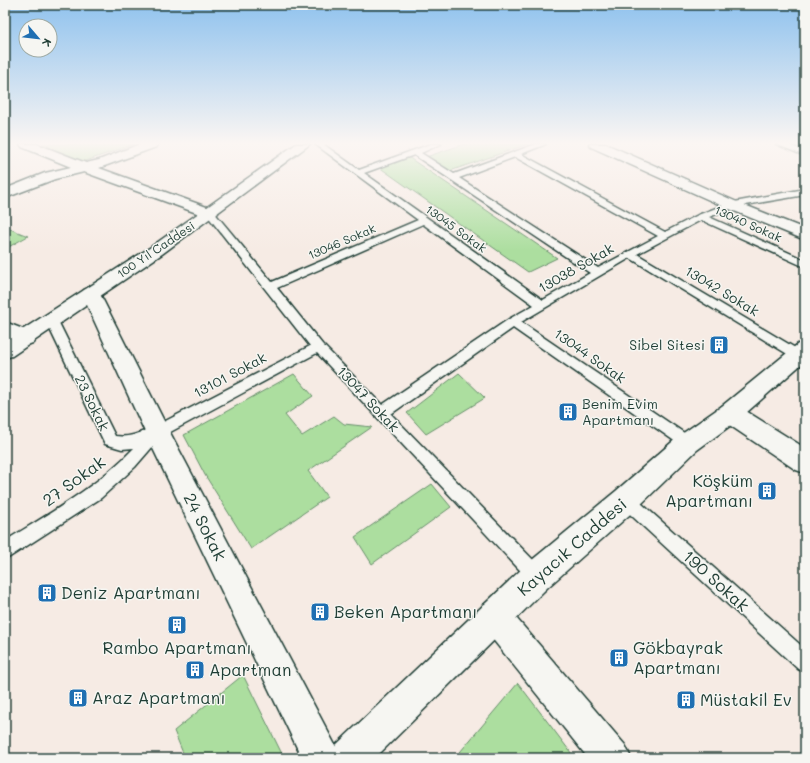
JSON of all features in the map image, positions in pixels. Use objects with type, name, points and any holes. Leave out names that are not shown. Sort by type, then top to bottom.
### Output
[{"type":"street","points":[[5,194],[41,180]]},
{"type":"street","points":[[119,180],[210,212]]},
{"type":"street","name":"100 Yıl Caddesi","points":[[5,351],[52,321],[255,180]]},
{"type":"street","points":[[675,180],[805,235]]},
{"type":"street","name":"24 Sokak","points":[[91,294],[157,432],[322,758]]},
{"type":"street","points":[[5,329],[26,338]]},
{"type":"street","name":"Kayacık Caddesi","points":[[349,758],[537,576],[626,500],[688,443],[730,413],[801,352]]},
{"type":"street","points":[[730,413],[805,462]]},
{"type":"street","points":[[494,616],[612,758]]},
{"type":"lane","name":"13045 Sokak","points":[[366,180],[542,305]]},
{"type":"lane","points":[[457,180],[598,273]]},
{"type":"lane","points":[[562,180],[665,236]]},
{"type":"lane","name":"13038 Sokak","points":[[381,413],[513,322],[630,254],[701,217],[732,205],[805,192]]},
{"type":"lane","name":"13047 Sokak","points":[[210,212],[318,346],[537,576]]},
{"type":"lane","name":"13040 Sokak","points":[[701,217],[805,264]]},
{"type":"lane","name":"13046 Sokak","points":[[270,287],[424,221]]},
{"type":"lane","name":"13042 Sokak","points":[[630,254],[801,352]]},
{"type":"lane","name":"23 Sokak","points":[[52,321],[110,440],[118,444],[130,444],[157,432]]},
{"type":"lane","name":"13044 Sokak","points":[[513,322],[688,443]]},
{"type":"lane","name":"13101 Sokak","points":[[157,432],[318,346]]},
{"type":"lane","name":"27 Sokak","points":[[5,551],[95,493],[130,462],[157,432]]},
{"type":"lane","name":"190 Sokak","points":[[626,500],[805,662]]},
{"type":"green space","points":[[397,180],[441,180],[557,258],[528,272]]},
{"type":"green space","points":[[5,227],[28,236],[5,249]]},
{"type":"green space","points":[[459,373],[485,398],[426,434],[407,413]]},
{"type":"green space","points":[[294,374],[313,396],[285,415],[302,436],[334,416],[344,424],[372,427],[308,471],[327,497],[251,549],[205,475],[184,435]]},
{"type":"green space","points":[[432,484],[451,507],[372,564],[355,537]]},
{"type":"green space","points":[[243,675],[284,758],[185,758],[174,731]]},
{"type":"green space","points":[[518,683],[575,758],[455,758]]},
{"type":"place","name":"Sibel Sitesi","points":[[719,345]]},
{"type":"place","name":"Benim Evim Apartmanı","points":[[568,412]]},
{"type":"place","name":"Köşküm Apartmanı","points":[[767,491]]},
{"type":"place","name":"Deniz Apartmanı","points":[[47,593]]},
{"type":"place","name":"Beken Apartmanı","points":[[320,612]]},
{"type":"place","name":"Rambo Apartmanı","points":[[177,625]]},
{"type":"place","name":"Gökbayrak Apartmanı","points":[[619,658]]},
{"type":"place","name":"Apartman","points":[[195,670]]},
{"type":"place","name":"Araz Apartmanı","points":[[78,698]]},
{"type":"place","name":"Müstakil Ev","points":[[686,700]]}]
